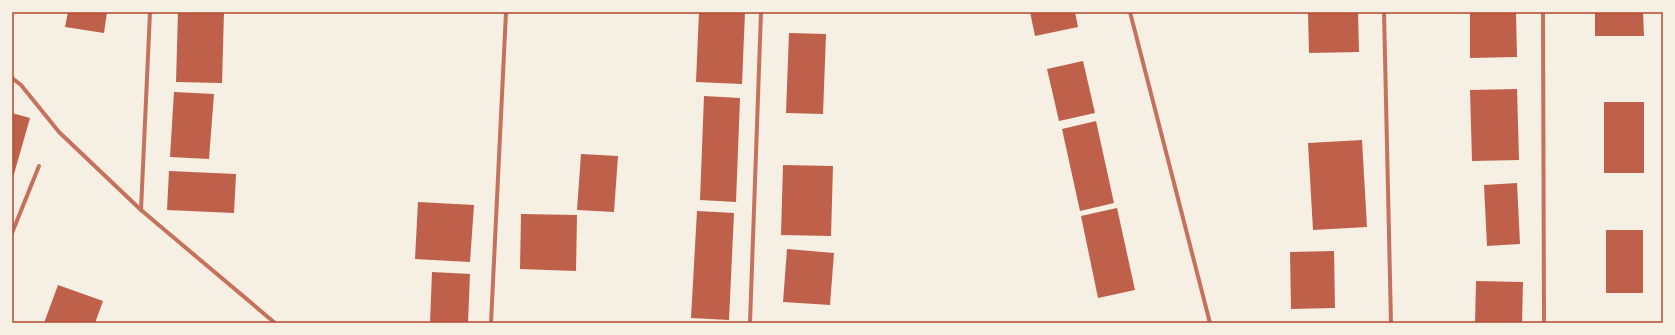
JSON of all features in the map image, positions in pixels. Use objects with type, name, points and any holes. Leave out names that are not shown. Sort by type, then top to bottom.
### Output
[{"type":"street","points":[[141,210],[150,12]]},
{"type":"street","points":[[491,323],[506,12]]},
{"type":"street","points":[[750,323],[761,12]]},
{"type":"street","points":[[1130,12],[1210,323]]},
{"type":"street","points":[[1384,12],[1391,323]]},
{"type":"street","points":[[1543,12],[1544,323]]},
{"type":"street","points":[[12,78],[21,85],[60,132],[141,210],[275,323]]},
{"type":"street","points":[[12,233],[39,166]]},
{"type":"building","points":[[68,12],[107,12],[104,33],[65,27]]},
{"type":"building","points":[[178,12],[224,12],[222,83],[176,82]]},
{"type":"building","points":[[699,12],[745,12],[742,84],[696,82]]},
{"type":"building","points":[[1030,12],[1075,12],[1078,27],[1035,36]]},
{"type":"building","points":[[1308,12],[1358,12],[1359,52],[1309,53]]},
{"type":"building","points":[[1470,12],[1516,12],[1517,57],[1470,58]]},
{"type":"building","points":[[1595,12],[1643,12],[1644,36],[1595,36]]},
{"type":"building","points":[[789,33],[826,34],[823,114],[786,113]]},
{"type":"building","points":[[1083,61],[1095,113],[1059,121],[1047,69]]},
{"type":"building","points":[[1517,89],[1519,160],[1472,161],[1470,90]]},
{"type":"building","points":[[174,92],[214,94],[209,159],[170,157]]},
{"type":"building","points":[[704,96],[740,98],[736,202],[700,200]]},
{"type":"building","points":[[1604,102],[1644,102],[1644,173],[1604,173]]},
{"type":"building","points":[[12,113],[30,118],[12,181]]},
{"type":"building","points":[[1096,121],[1114,203],[1080,211],[1062,129]]},
{"type":"building","points":[[1362,140],[1367,227],[1313,230],[1308,143]]},
{"type":"building","points":[[581,154],[618,156],[614,212],[577,210]]},
{"type":"building","points":[[783,165],[833,166],[831,236],[781,235]]},
{"type":"building","points":[[169,171],[236,174],[234,213],[167,210]]},
{"type":"building","points":[[1517,183],[1520,244],[1487,246],[1484,185]]},
{"type":"building","points":[[418,202],[474,205],[470,262],[415,259]]},
{"type":"building","points":[[1117,208],[1135,290],[1098,298],[1081,216]]},
{"type":"building","points":[[697,211],[734,213],[729,320],[691,318]]},
{"type":"building","points":[[521,214],[577,215],[576,271],[520,269]]},
{"type":"building","points":[[1606,230],[1643,230],[1643,293],[1606,293]]},
{"type":"building","points":[[787,249],[834,253],[830,305],[783,302]]},
{"type":"building","points":[[1334,251],[1335,308],[1291,309],[1290,252]]},
{"type":"building","points":[[432,272],[470,274],[468,323],[430,323]]},
{"type":"building","points":[[1476,281],[1523,282],[1522,323],[1475,323]]},
{"type":"building","points":[[58,285],[103,301],[95,323],[44,323]]}]
